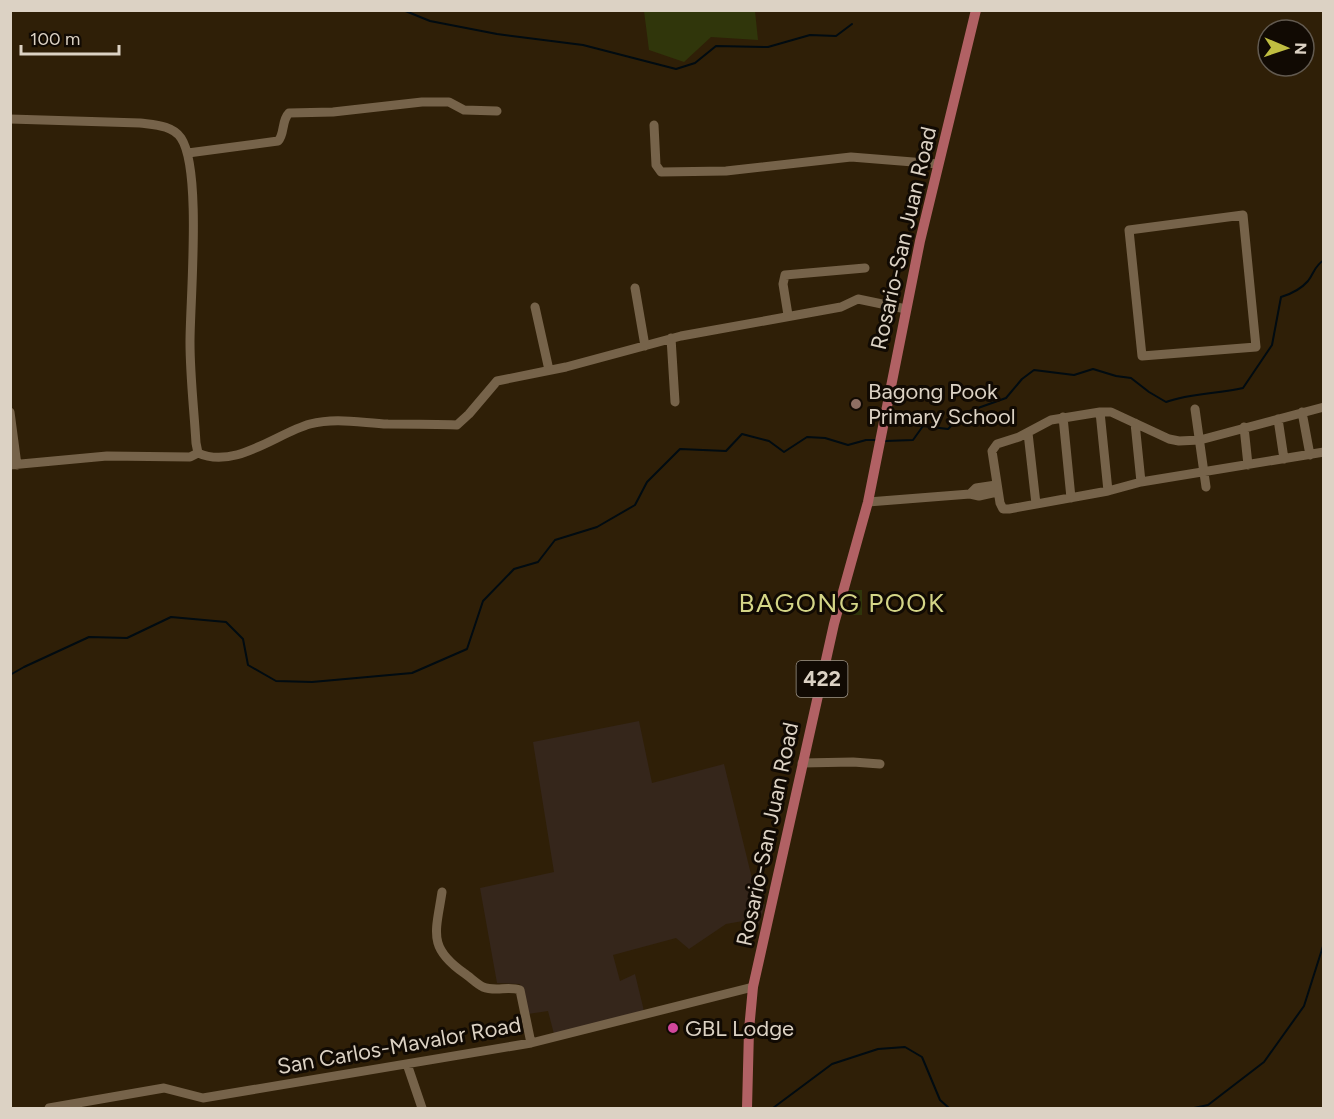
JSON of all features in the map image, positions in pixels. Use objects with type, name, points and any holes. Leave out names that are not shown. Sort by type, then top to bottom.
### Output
[{"type":"main road","name":"Rosario-San Juan Road","points":[[747,1108],[747,1059],[753,987],[834,624],[868,502],[906,309],[938,164],[976,10]]},
{"type":"street","points":[[188,153],[278,141],[281,137],[284,118],[289,113],[333,112],[422,102],[448,102],[464,110],[497,111]]},
{"type":"street","points":[[10,119],[140,123],[172,130],[181,137],[188,153],[193,219],[190,344],[198,453]]},
{"type":"street","points":[[654,125],[656,165],[661,172],[726,171],[852,157],[938,164]]},
{"type":"street","points":[[1243,215],[1256,347],[1142,356],[1129,230],[1243,215]]},
{"type":"street","points":[[788,315],[783,284],[785,275],[865,268]]},
{"type":"street","points":[[634,288],[645,345]]},
{"type":"street","points":[[198,453],[207,457],[231,456],[264,446],[309,424],[336,420],[387,424],[457,424],[469,414],[497,381],[671,338],[841,307],[858,299],[906,309]]},
{"type":"street","points":[[535,307],[549,370]]},
{"type":"street","points":[[671,338],[675,402]]},
{"type":"street","points":[[1323,407],[1200,440],[1179,441],[1169,439],[1111,412],[1100,411],[1046,422],[1028,433],[994,447],[992,451],[1001,506],[1006,509],[1323,452]]},
{"type":"street","points":[[1196,409],[1206,487]]},
{"type":"street","points":[[1100,411],[1108,491]]},
{"type":"street","points":[[10,412],[14,465],[107,456],[190,457],[198,453]]},
{"type":"street","points":[[1302,412],[1310,454]]},
{"type":"street","points":[[1064,417],[1071,498]]},
{"type":"street","points":[[1278,418],[1284,459]]},
{"type":"street","points":[[1135,423],[1141,483]]},
{"type":"street","points":[[1244,427],[1248,465]]},
{"type":"street","points":[[1028,433],[1036,504]]},
{"type":"street","points":[[868,502],[970,494],[979,496],[997,489]]},
{"type":"street","points":[[802,763],[880,764]]},
{"type":"street","points":[[442,892],[436,931],[439,949],[447,961],[483,987],[520,990],[531,1043]]},
{"type":"street","name":"San Carlos-Mavalor Road","points":[[49,1108],[164,1088],[204,1098],[531,1043],[753,987]]},
{"type":"street","points":[[406,1064],[422,1108]]},
{"type":"shaded area","points":[[639,721],[652,783],[724,764],[759,907],[765,904],[757,932],[744,929],[743,921],[726,924],[689,949],[676,938],[613,955],[620,981],[635,974],[644,1011],[554,1034],[548,1011],[528,1014],[520,984],[497,983],[480,888],[554,872],[533,742]]},
{"type":"green space","points":[[644,11],[755,11],[758,40],[711,37],[684,62],[649,50]]},
{"type":"green space","points":[[849,590],[862,590],[862,615],[850,615]]},
{"type":"waterway","points":[[403,10],[430,21],[497,34],[583,45],[676,69],[695,63],[716,46],[768,47],[810,35],[836,36],[852,24]]},
{"type":"waterway","points":[[885,441],[913,440],[923,426],[948,429],[964,413],[1006,398],[1022,379],[1034,370],[1074,375],[1093,369],[1131,378],[1166,402],[1243,388],[1272,345],[1281,297],[1292,293],[1308,281],[1324,260]]},
{"type":"waterway","points":[[10,675],[89,637],[127,638],[171,617],[226,622],[243,639],[248,665],[276,681],[312,682],[412,673],[467,649],[483,601],[514,569],[538,562],[555,540],[597,527],[635,505],[647,482],[680,449],[726,451],[742,434],[769,441],[784,452],[807,437],[825,438],[848,445],[876,440]]},
{"type":"waterway","points":[[1194,1108],[1208,1105],[1264,1062],[1304,1006],[1324,943]]},
{"type":"waterway","points":[[773,1108],[832,1064],[878,1049],[905,1047],[922,1057],[940,1100],[949,1108]]},
{"type":"place","name":"Bagong Pook Primary School","points":[[856,404]]},
{"type":"place","name":"GBL Lodge","points":[[673,1028]]},
{"type":"district","name":"BAGONG POOK","points":[[842,603]]}]
